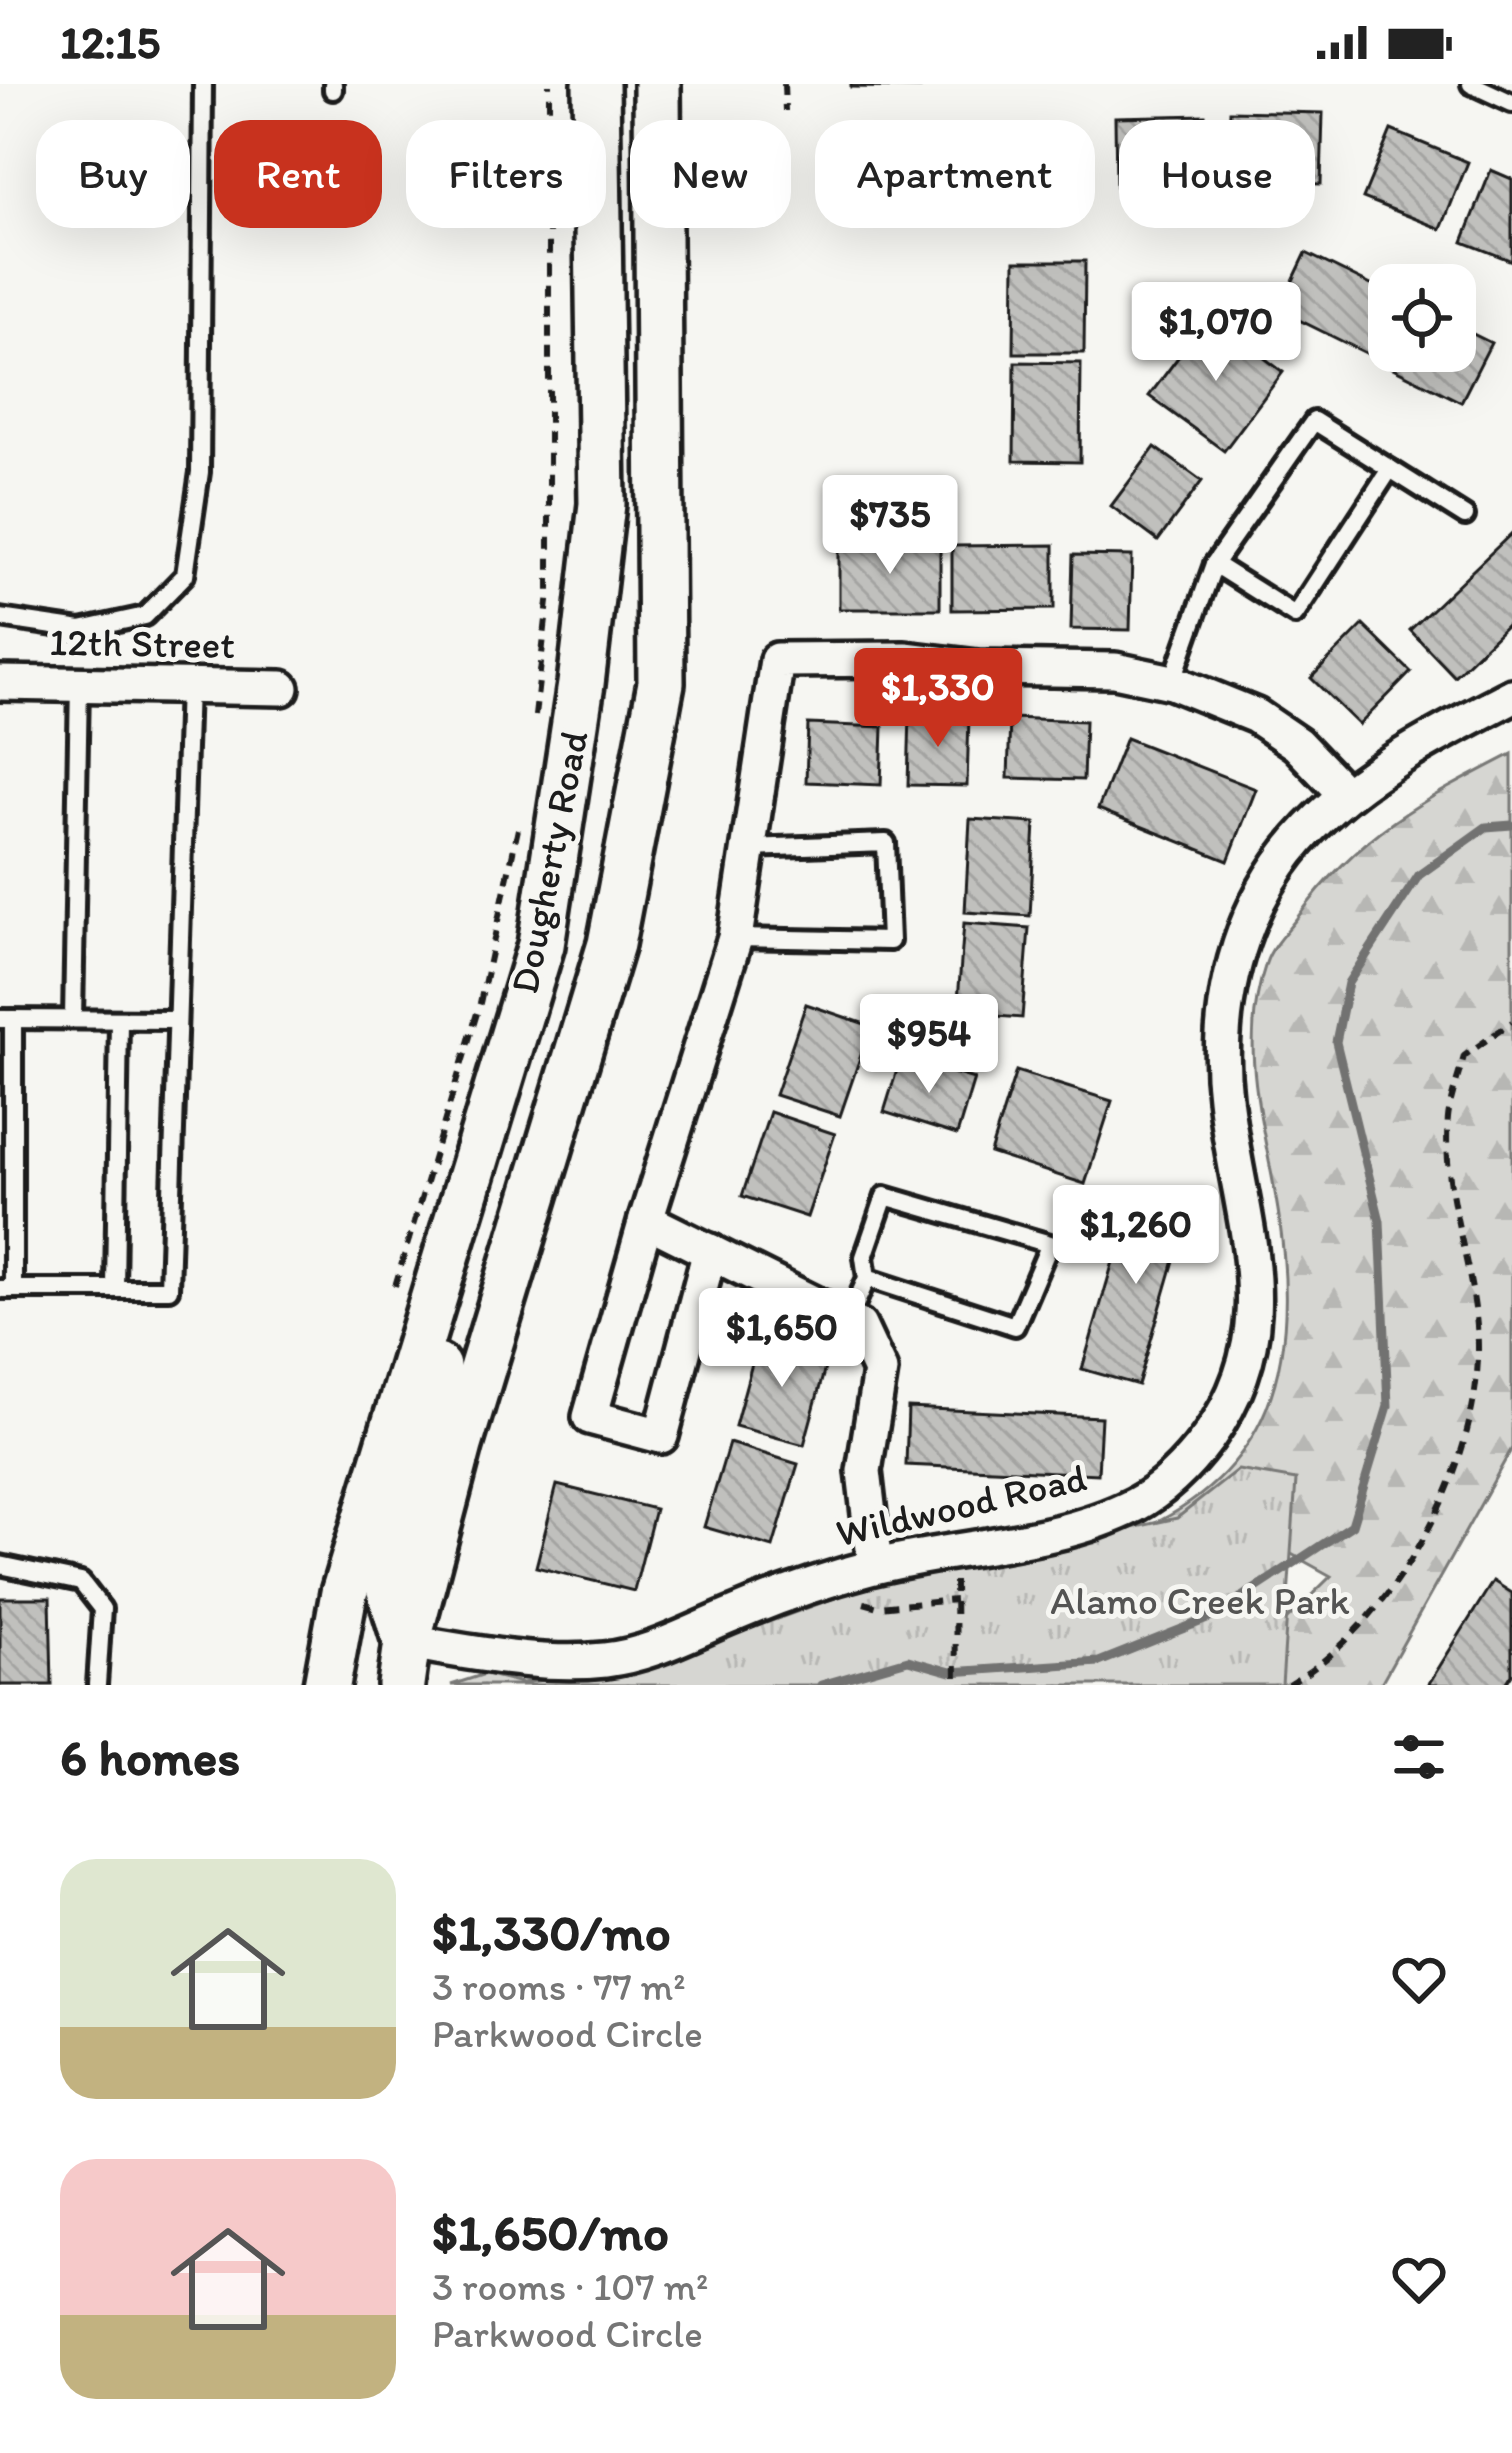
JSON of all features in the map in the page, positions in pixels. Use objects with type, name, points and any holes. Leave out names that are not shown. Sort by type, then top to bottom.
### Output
[{"type":"main road","name":"Dougherty Road","points":[[327,1685],[413,1300],[541,945],[581,684],[602,504],[596,84]]},
{"type":"main road","name":"Dougherty Road","points":[[404,1664],[458,1445],[610,944],[662,683],[657,84]]},
{"type":"main road","points":[[404,1664],[389,1587],[438,1383],[413,1300]]},
{"type":"street","points":[[710,1251],[661,1436],[590,1417],[735,938],[778,660],[905,658],[978,668],[1115,670],[1172,682],[1256,716],[1297,744],[1343,792]]},
{"type":"street","name":"12th Street","points":[[0,683],[282,688]]},
{"type":"street","name":"Wildwood Road","points":[[404,1664],[606,1660],[662,1647],[809,1585],[875,1566],[1070,1528],[1135,1504],[1187,1468],[1234,1395],[1254,1343],[1255,1283],[1224,1095],[1228,988],[1260,897],[1281,862],[1343,792],[1512,696]]},
{"type":"street","points":[[646,1220],[860,1326],[880,1371],[864,1471],[875,1566]]},
{"type":"lane","points":[[0,618],[80,630],[145,616],[185,575],[200,472],[203,84]]},
{"type":"lane","points":[[1471,84],[1512,103]]},
{"type":"lane","points":[[1172,682],[1214,564],[1314,421],[1465,516]]},
{"type":"lane","points":[[1214,564],[1295,615],[1390,469]]},
{"type":"lane","points":[[73,1019],[79,684]]},
{"type":"lane","points":[[176,1020],[6,1019],[6,1289],[169,1289],[188,686]]},
{"type":"lane","points":[[735,938],[890,941],[886,843],[749,848]]},
{"type":"lane","points":[[115,1288],[118,1020]]},
{"type":"lane","points":[[848,1321],[867,1278],[864,1257],[885,1196],[1050,1244],[1015,1326],[867,1278]]},
{"type":"lane","points":[[0,1565],[81,1582],[102,1609],[97,1685]]},
{"type":"path","points":[[535,720],[549,593],[549,84]]},
{"type":"path","points":[[784,84],[785,111]]},
{"type":"path","points":[[413,1300],[518,827]]},
{"type":"path","points":[[1288,1685],[1316,1669],[1379,1610],[1442,1502],[1476,1404],[1478,1342],[1451,1193],[1448,1117],[1464,1056],[1512,1022]]},
{"type":"path","points":[[955,1550],[956,1685]]},
{"type":"green space","points":[[1512,754],[1512,1448],[1380,1685],[1189,1685],[1283,1623],[1331,1576],[1275,1545],[1136,1532],[1182,1508],[1219,1479],[1247,1445],[1279,1367],[1285,1274],[1254,1062],[1257,997],[1266,963],[1320,888],[1368,841],[1420,804]]},
{"type":"green space","name":"Alamo Creek Park","points":[[1238,1470],[1296,1480],[1282,1685],[451,1685],[485,1674],[522,1683],[651,1665],[870,1585],[1177,1518]]},
{"type":"building","points":[[920,84],[920,88],[851,87]]},
{"type":"building","points":[[1230,111],[1323,113],[1321,184],[1315,184],[1315,120],[1230,120]]},
{"type":"building","points":[[1205,115],[1205,120],[1119,120],[1116,186],[1115,117]]},
{"type":"building","points":[[1391,130],[1468,162],[1441,229],[1363,198]]},
{"type":"building","points":[[1491,170],[1512,179],[1512,261],[1463,242]]},
{"type":"building","points":[[1306,253],[1368,284],[1368,354],[1279,310]]},
{"type":"building","points":[[1015,261],[1085,261],[1084,353],[1014,353]]},
{"type":"building","points":[[1209,316],[1283,372],[1224,451],[1149,396]]},
{"type":"building","points":[[1476,336],[1491,343],[1461,402],[1401,372],[1476,372]]},
{"type":"building","points":[[1015,362],[1081,363],[1080,462],[1014,461]]},
{"type":"building","points":[[1155,447],[1202,481],[1158,541],[1111,506]]},
{"type":"building","points":[[1512,533],[1512,620],[1454,676],[1410,630]]},
{"type":"building","points":[[839,544],[940,544],[940,609],[839,609]]},
{"type":"building","points":[[1054,545],[1054,609],[952,610],[952,546]]},
{"type":"building","points":[[1073,555],[1132,556],[1130,630],[1071,629]]},
{"type":"building","points":[[1363,625],[1411,672],[1359,725],[1311,678]]},
{"type":"building","points":[[910,713],[969,715],[967,786],[908,785]]},
{"type":"building","points":[[1010,718],[1085,721],[1083,780],[1008,778]]},
{"type":"building","points":[[808,724],[883,727],[881,785],[806,782]]},
{"type":"building","points":[[1126,738],[1256,789],[1228,861],[1098,809]]},
{"type":"building","points":[[970,819],[1035,823],[1030,916],[965,912]]},
{"type":"building","points":[[964,923],[1029,928],[1022,1018],[957,1013]]},
{"type":"building","points":[[806,1004],[871,1026],[840,1116],[775,1095]]},
{"type":"building","points":[[901,1057],[974,1079],[957,1135],[884,1112]]},
{"type":"building","points":[[1016,1071],[1112,1101],[1085,1184],[990,1153]]},
{"type":"building","points":[[770,1112],[835,1134],[807,1217],[742,1196]]},
{"type":"building","points":[[1134,1189],[1190,1205],[1138,1385],[1082,1369]]},
{"type":"building","points":[[760,1334],[829,1353],[804,1445],[735,1426]]},
{"type":"building","points":[[908,1408],[1101,1417],[1098,1474],[906,1465]]},
{"type":"building","points":[[729,1443],[798,1464],[773,1547],[704,1527]]},
{"type":"building","points":[[557,1485],[655,1509],[634,1591],[536,1567]]},
{"type":"building","points":[[1493,1581],[1512,1593],[1512,1674],[1505,1685],[1428,1685]]},
{"type":"building","points":[[0,1598],[50,1598],[52,1685],[0,1685]]},
{"type":"waterway","points":[[821,1685],[908,1660],[951,1672],[1099,1662],[1212,1617],[1352,1525],[1388,1406],[1380,1221],[1336,1042],[1348,983],[1419,875],[1486,827],[1512,825]]}]
